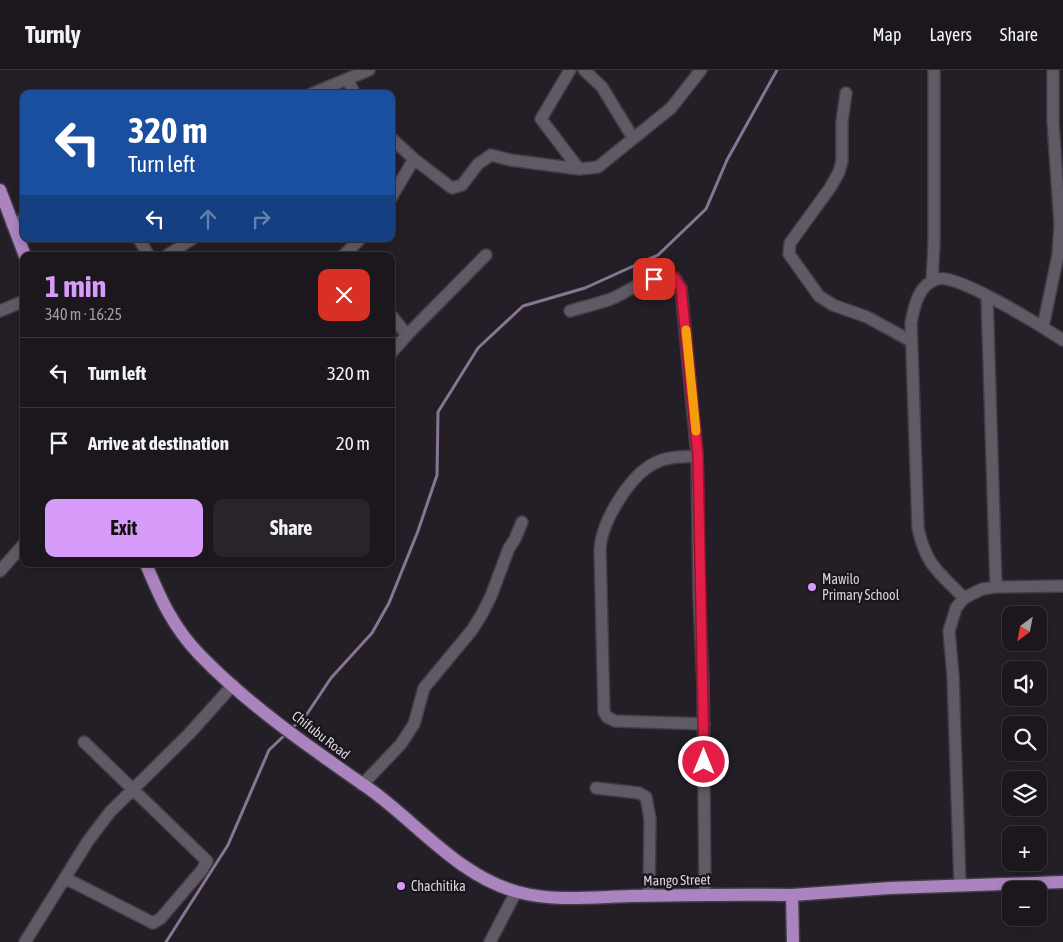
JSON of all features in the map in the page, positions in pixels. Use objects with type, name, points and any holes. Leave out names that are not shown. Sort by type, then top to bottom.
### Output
[{"type":"main road","points":[[0,190],[18,222]]},
{"type":"main road","name":"Chifubu Road","points":[[147,567],[170,617],[198,653],[233,685],[461,863],[487,879],[516,892]]},
{"type":"main road","name":"Mango Street","points":[[516,892],[554,898],[705,894],[792,895],[960,885],[1063,882]]},
{"type":"main road","points":[[792,895],[793,942]]},
{"type":"street","points":[[321,90],[369,70]]},
{"type":"street","points":[[570,70],[541,119],[579,170]]},
{"type":"street","points":[[584,70],[602,87],[633,138]]},
{"type":"street","points":[[395,142],[414,160],[452,188],[462,185],[478,164],[491,155],[510,160],[579,170],[598,167],[671,108],[702,70]]},
{"type":"street","points":[[932,281],[935,174],[934,70]]},
{"type":"street","points":[[1043,327],[1058,256],[1060,226],[1053,122],[1053,70]]},
{"type":"street","points":[[347,79],[353,90]]},
{"type":"street","points":[[846,93],[842,122],[843,152],[839,172],[830,188],[790,243],[789,254],[819,296],[833,305],[867,317],[911,341]]},
{"type":"street","points":[[395,191],[414,160]]},
{"type":"street","points":[[174,252],[188,242]]},
{"type":"street","points":[[395,349],[486,256]]},
{"type":"street","points":[[570,311],[612,298],[632,287],[666,275],[675,278],[681,288],[698,456],[704,724],[705,894]]},
{"type":"street","points":[[964,598],[932,566],[926,557],[918,528],[911,341],[911,323],[916,298],[932,281],[939,278],[950,280],[987,296],[1063,340]]},
{"type":"street","points":[[987,296],[996,587]]},
{"type":"street","points":[[0,312],[20,303]]},
{"type":"street","points":[[395,320],[407,335]]},
{"type":"street","points":[[698,456],[670,458],[646,468],[625,492],[602,535],[600,556],[602,661],[604,712],[607,717],[615,721],[704,724]]},
{"type":"street","points":[[362,785],[401,744],[414,724],[424,688],[472,630],[491,596],[509,548],[522,522]]},
{"type":"street","points":[[0,571],[20,548]]},
{"type":"street","points":[[960,885],[953,676],[949,636],[951,621],[964,598],[982,589],[1063,586]]},
{"type":"street","points":[[25,942],[88,841],[133,789],[189,734],[233,685]]},
{"type":"street","points":[[65,878],[153,923],[161,918],[202,870],[207,861],[203,855],[84,742]]},
{"type":"street","points":[[596,788],[639,793],[646,796],[650,819],[648,896]]},
{"type":"street","points":[[490,942],[516,892]]},
{"type":"waterway","points":[[290,730],[307,714],[331,678],[372,633],[389,603],[418,531],[437,475],[438,412],[478,348],[523,306],[585,288],[658,255],[706,209],[727,160],[777,70]]},
{"type":"waterway","points":[[166,942],[228,845],[269,750],[286,734]]},
{"type":"slow traffic","points":[[686,330],[696,431]]},
{"type":"place","name":"Mawilo Primary School","points":[[812,587]]},
{"type":"place","name":"Chachitika","points":[[401,886]]},
{"type":"route","points":[[654,279],[666,275],[675,278],[681,288],[694,403],[698,456],[699,597],[703,669],[704,762]]}]
